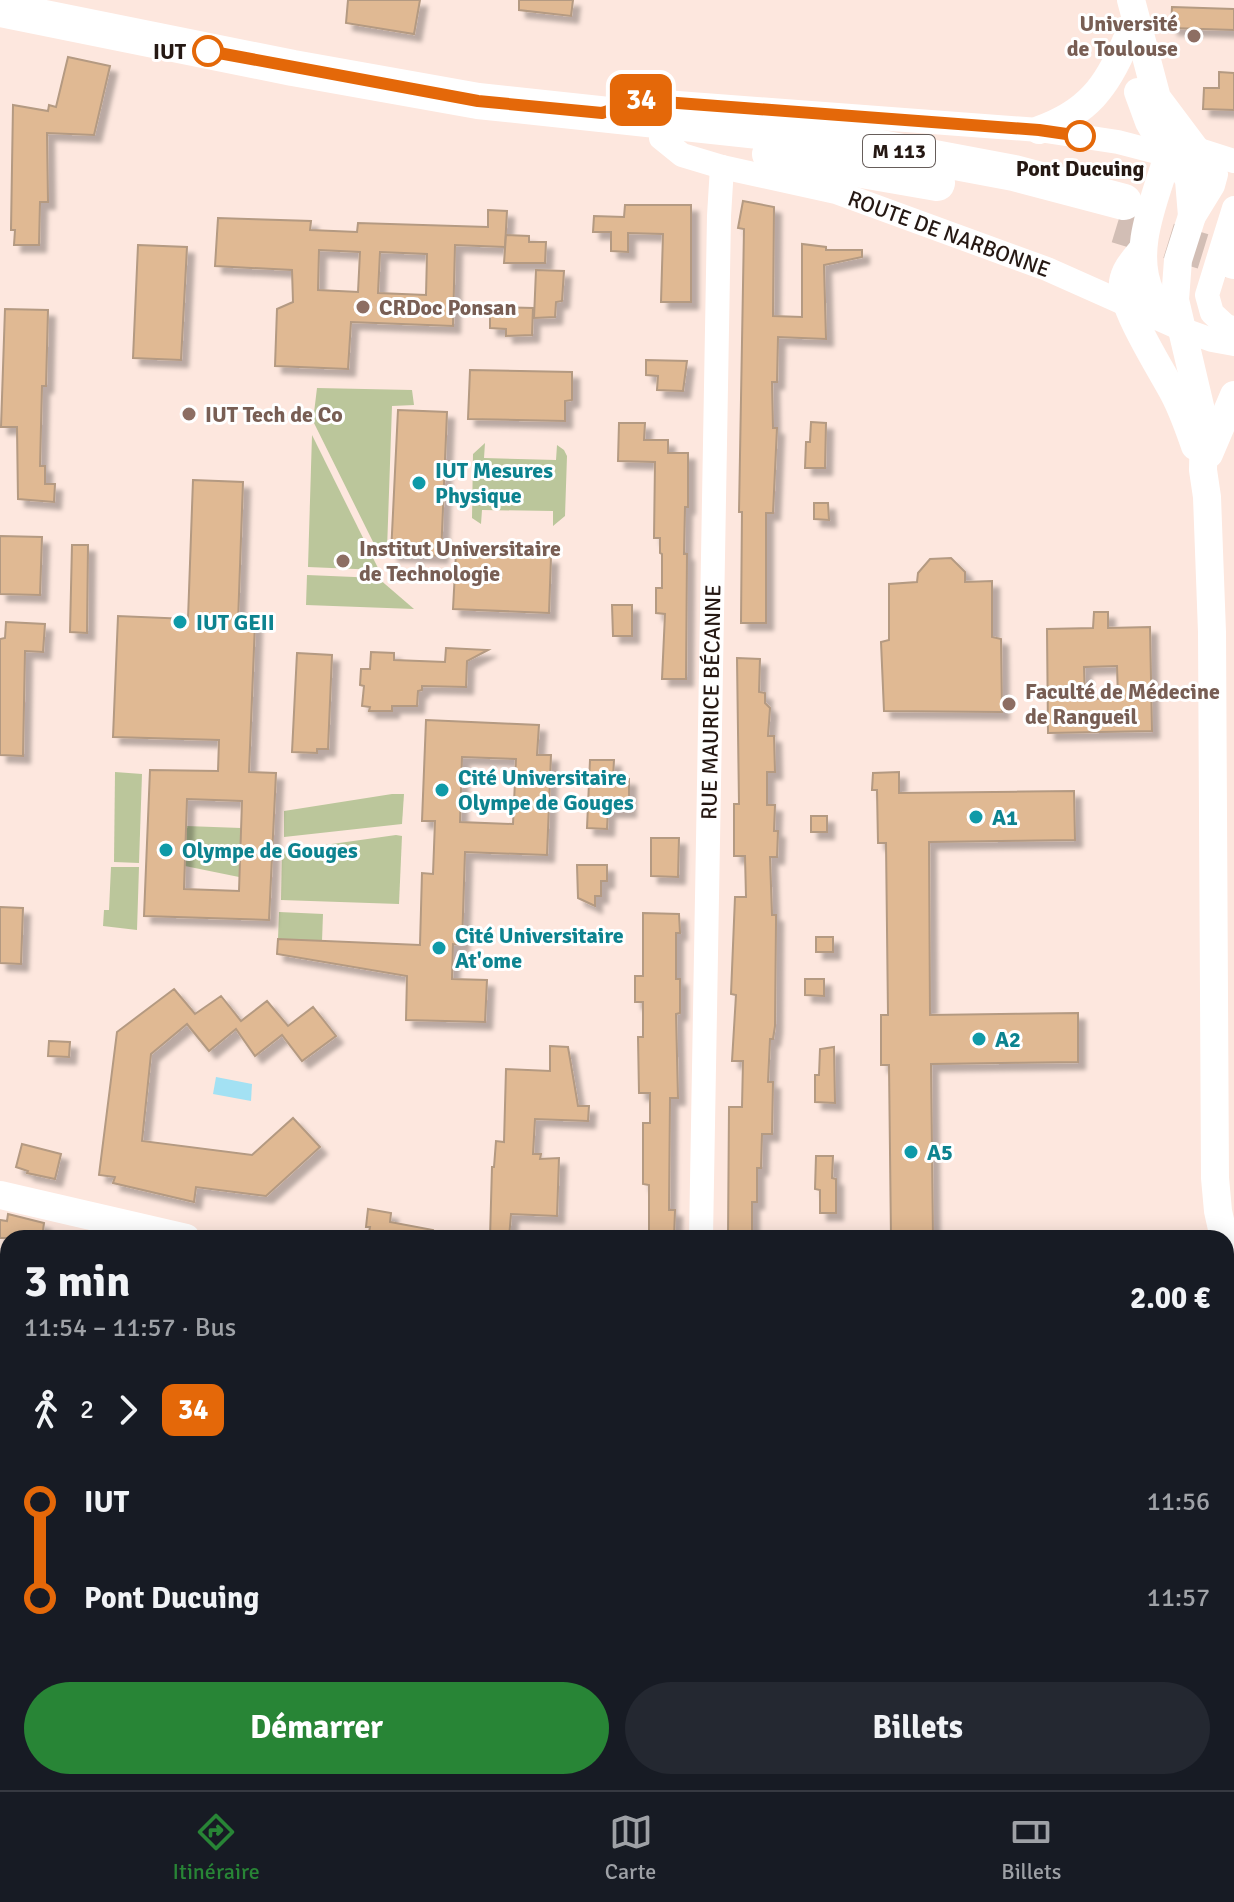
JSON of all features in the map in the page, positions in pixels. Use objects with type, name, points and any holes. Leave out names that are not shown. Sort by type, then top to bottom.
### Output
[{"type":"main road","name":"ROUTE DE NARBONNE","points":[[0,9],[293,68],[478,101],[833,139],[1014,173],[1120,214],[785,157],[523,117],[478,101]]},
{"type":"street","points":[[1118,0],[1145,117],[1168,155],[1180,164],[1189,180],[1192,216]]},
{"type":"street","points":[[1131,0],[1149,75],[1161,105],[1214,174],[1211,185],[1192,216],[1178,260],[1175,300],[1204,423],[1203,470],[1207,497],[1212,632],[1215,1178],[1222,1230]]},
{"type":"street","points":[[1039,130],[1066,120],[1091,100],[1115,68],[1126,41]]},
{"type":"street","name":"ROUTE DE NARBONNE","points":[[602,113],[641,100],[1039,130],[1118,142],[1168,155],[1196,149],[1234,161]]},
{"type":"street","name":"ROUTE DE NARBONNE","points":[[661,138],[682,155],[836,192],[1047,269],[1184,330],[1234,344]]},
{"type":"street","points":[[1168,155],[1142,250],[1144,273],[1158,305],[1184,330]]},
{"type":"street","name":"RUE MAURICE BÉCANNE","points":[[701,1230],[722,167]]},
{"type":"street","points":[[1234,208],[1207,295],[1212,313],[1226,326],[1234,328]]},
{"type":"street","points":[[1142,250],[1123,282],[1124,293],[1144,342],[1174,394],[1203,470]]},
{"type":"street","points":[[1203,470],[1234,395]]},
{"type":"street","points":[[0,1195],[151,1230]]},
{"type":"green space","points":[[317,388],[412,390],[414,405],[392,406],[387,550],[381,558],[313,421]]},
{"type":"green space","points":[[312,435],[379,570],[308,567]]},
{"type":"green space","points":[[485,443],[484,458],[556,460],[557,445],[564,450],[567,456],[565,516],[553,526],[553,511],[482,510],[481,524],[472,518],[473,454]]},
{"type":"green space","points":[[307,575],[378,578],[414,609],[306,605]]},
{"type":"green space","points":[[115,772],[142,774],[139,863],[114,862]]},
{"type":"green space","points":[[404,794],[402,824],[284,837],[284,811]]},
{"type":"green space","points":[[186,826],[241,828],[239,877],[185,866]]},
{"type":"green space","points":[[402,836],[399,904],[281,900],[282,851]]},
{"type":"green space","points":[[111,867],[139,867],[137,930],[103,926],[104,910],[109,910]]},
{"type":"green space","points":[[279,912],[323,914],[322,941],[278,939]]},
{"type":"water","points":[[216,1077],[252,1084],[251,1101],[213,1094]]},
{"type":"building","points":[[348,0],[420,0],[414,34],[346,23]]},
{"type":"building","points":[[519,0],[573,0],[571,16],[519,10]]},
{"type":"building","points":[[1172,7],[1234,9],[1234,30],[1171,28]]},
{"type":"building","points":[[68,57],[110,66],[94,135],[47,133],[48,202],[40,202],[39,245],[14,245],[15,230],[11,230],[13,105],[48,111],[49,105],[56,107]]},
{"type":"building","points":[[1219,72],[1234,73],[1234,110],[1203,109],[1204,88],[1219,88]]},
{"type":"building","points":[[743,201],[774,207],[773,316],[802,317],[802,244],[826,247],[826,250],[862,250],[862,257],[824,265],[826,339],[778,337],[777,382],[772,382],[773,428],[777,428],[773,513],[766,513],[766,623],[741,623],[742,512],[739,512],[744,229],[738,228]]},
{"type":"building","points":[[625,205],[691,205],[691,302],[661,302],[663,234],[628,233],[628,252],[611,251],[611,232],[593,232],[594,216],[624,217]]},
{"type":"building","points":[[488,210],[507,211],[505,247],[455,245],[453,326],[351,322],[348,369],[275,366],[277,309],[293,302],[292,270],[215,266],[218,218],[311,221],[310,230],[357,232],[358,223],[488,227]],"holes":[[[319,250],[360,252],[358,292],[318,290]],[[380,252],[427,254],[426,295],[378,293]]]},
{"type":"building","points":[[506,235],[529,236],[529,242],[546,242],[545,263],[504,263]]},
{"type":"building","points":[[138,245],[187,247],[181,360],[133,358]]},
{"type":"building","points":[[536,270],[564,271],[562,301],[556,302],[555,317],[534,318]]},
{"type":"building","points":[[490,307],[533,308],[532,335],[506,336],[506,329],[490,328]]},
{"type":"building","points":[[5,309],[48,310],[40,466],[45,466],[45,484],[55,484],[54,502],[18,499],[17,427],[1,427]]},
{"type":"building","points":[[646,360],[687,361],[683,391],[657,390],[658,376],[646,375]]},
{"type":"building","points":[[470,370],[572,372],[572,400],[565,401],[565,421],[468,419]]},
{"type":"building","name":"IUT Mesures Physique","points":[[398,410],[447,412],[441,556],[391,554]]},
{"type":"building","points":[[811,422],[826,423],[825,468],[805,468]]},
{"type":"building","points":[[619,423],[645,423],[644,440],[668,440],[668,453],[688,453],[684,554],[687,554],[686,679],[662,679],[665,614],[656,613],[656,588],[662,588],[662,554],[660,538],[654,538],[655,462],[618,461]]},
{"type":"building","name":"IUT GEII","points":[[193,480],[243,482],[238,622],[255,623],[249,772],[276,773],[269,920],[144,916],[150,770],[218,771],[219,740],[113,737],[118,616],[188,619]],"holes":[[[187,799],[242,801],[239,891],[184,889]]]},
{"type":"building","points":[[814,503],[828,503],[829,520],[814,519]]},
{"type":"building","points":[[0,536],[42,537],[40,595],[0,594]]},
{"type":"building","points":[[72,545],[88,545],[87,633],[70,632]]},
{"type":"building","points":[[456,553],[551,557],[549,613],[453,609]]},
{"type":"building","points":[[951,558],[965,572],[965,582],[992,581],[992,637],[1001,639],[1002,712],[884,711],[881,642],[889,640],[889,584],[917,582],[918,573],[930,559]]},
{"type":"building","points":[[612,605],[632,605],[632,636],[613,636]]},
{"type":"building","points":[[1094,612],[1108,612],[1108,628],[1150,627],[1152,731],[1048,733],[1047,629],[1093,628]],"holes":[[[1117,666],[1118,698],[1085,699],[1084,667]]]},
{"type":"building","points":[[6,622],[45,624],[43,652],[25,651],[23,756],[0,755],[0,639],[5,638]]},
{"type":"building","points":[[446,648],[488,650],[467,661],[466,687],[422,686],[422,690],[418,691],[417,706],[392,706],[392,711],[369,711],[370,707],[362,706],[364,686],[360,685],[361,669],[370,669],[371,652],[394,653],[394,660],[445,662]]},
{"type":"building","points":[[297,653],[332,655],[328,749],[317,749],[317,753],[292,752]]},
{"type":"building","points":[[737,658],[760,659],[759,692],[765,693],[765,703],[770,708],[768,736],[774,736],[775,772],[767,772],[767,805],[775,805],[774,831],[778,831],[777,857],[770,857],[772,915],[776,915],[775,1026],[773,1039],[770,1039],[768,1082],[773,1082],[772,1134],[762,1134],[761,1168],[757,1168],[757,1202],[752,1202],[752,1230],[728,1230],[729,1107],[742,1107],[743,1061],[732,1061],[736,995],[731,994],[735,897],[746,897],[745,856],[734,856],[734,804],[739,804]]},
{"type":"building","points":[[426,720],[539,725],[537,755],[551,755],[547,855],[465,852],[462,945],[453,944],[452,979],[487,980],[485,1022],[406,1020],[407,976],[277,954],[278,939],[420,945],[422,873],[433,874],[435,821],[422,821]],"holes":[[[462,757],[516,759],[513,824],[460,822]]]},
{"type":"building","points":[[590,760],[614,760],[613,778],[629,779],[629,810],[608,810],[607,829],[587,828]]},
{"type":"building","points":[[899,772],[899,793],[1074,791],[1075,840],[929,842],[930,1015],[1078,1013],[1078,1062],[931,1064],[933,1230],[891,1230],[889,1065],[881,1065],[881,1015],[888,1015],[886,843],[878,843],[877,790],[872,790],[873,773]]},
{"type":"building","points":[[811,816],[827,816],[827,832],[811,832]]},
{"type":"building","points":[[651,838],[679,838],[678,877],[651,876]]},
{"type":"building","points":[[577,865],[607,865],[607,881],[601,881],[601,896],[595,896],[595,906],[578,898]]},
{"type":"building","points":[[0,907],[23,908],[21,964],[0,963]]},
{"type":"building","points":[[643,913],[679,914],[680,933],[676,933],[676,979],[680,979],[680,1013],[676,1014],[678,1098],[670,1098],[669,1210],[675,1210],[674,1230],[649,1230],[649,1185],[643,1184],[643,1123],[650,1123],[650,1093],[639,1093],[638,1037],[643,1037],[643,1002],[635,1002],[635,976],[643,976]]},
{"type":"building","points":[[816,937],[833,937],[833,952],[816,952]]},
{"type":"building","points":[[805,979],[824,979],[824,996],[805,995]]},
{"type":"building","points":[[174,989],[195,1014],[221,996],[241,1021],[267,1001],[288,1026],[313,1007],[336,1036],[302,1061],[282,1035],[255,1056],[236,1029],[209,1051],[187,1024],[151,1054],[142,1141],[252,1155],[293,1118],[320,1147],[266,1196],[196,1187],[194,1202],[113,1183],[115,1177],[99,1175],[117,1032]]},
{"type":"building","points":[[49,1041],[70,1042],[69,1057],[48,1056]]},
{"type":"building","points":[[550,1046],[568,1047],[578,1106],[589,1106],[588,1121],[535,1119],[533,1154],[541,1154],[540,1159],[559,1158],[557,1216],[511,1214],[510,1230],[490,1230],[496,1141],[504,1142],[506,1069],[550,1071]]},
{"type":"building","points":[[834,1047],[835,1103],[815,1102],[815,1075],[819,1075],[820,1049]]},
{"type":"building","points":[[22,1144],[61,1154],[55,1179],[27,1173],[16,1167]]},
{"type":"building","points":[[816,1156],[833,1156],[836,1213],[820,1213],[820,1190],[815,1189]]},
{"type":"building","points":[[368,1209],[391,1213],[390,1222],[433,1230],[369,1230],[370,1227],[366,1227]]},
{"type":"building","points":[[8,1214],[44,1223],[43,1230],[0,1230],[0,1220],[7,1221]]},
{"type":"tunnel","points":[[1117,225],[1231,260]]},
{"type":"bus line","name":"34","points":[[208,51],[478,101],[602,113],[641,100],[1039,130],[1080,136]]},
{"type":"place","name":"Université de Toulouse","points":[[1194,36]]},
{"type":"place","name":"IUT","points":[[208,51]]},
{"type":"place","name":"Pont Ducuing","points":[[1080,136]]},
{"type":"place","name":"CRDoc Ponsan","points":[[363,307]]},
{"type":"place","name":"IUT Tech de Co","points":[[189,414]]},
{"type":"place","name":"IUT Mesures Physique","points":[[419,483]]},
{"type":"place","name":"Institut Universitaire de Technologie","points":[[343,561]]},
{"type":"place","name":"IUT GEII","points":[[180,622]]},
{"type":"place","name":"Faculté de Médecine de Rangueil","points":[[1009,704]]},
{"type":"place","name":"Cité Universitaire Olympe de Gouges","points":[[442,790]]},
{"type":"place","name":"A1","points":[[976,817]]},
{"type":"place","name":"Olympe de Gouges","points":[[166,850]]},
{"type":"place","name":"Cité Universitaire At'ome","points":[[439,948]]},
{"type":"place","name":"A2","points":[[979,1039]]},
{"type":"place","name":"A5","points":[[911,1152]]}]
